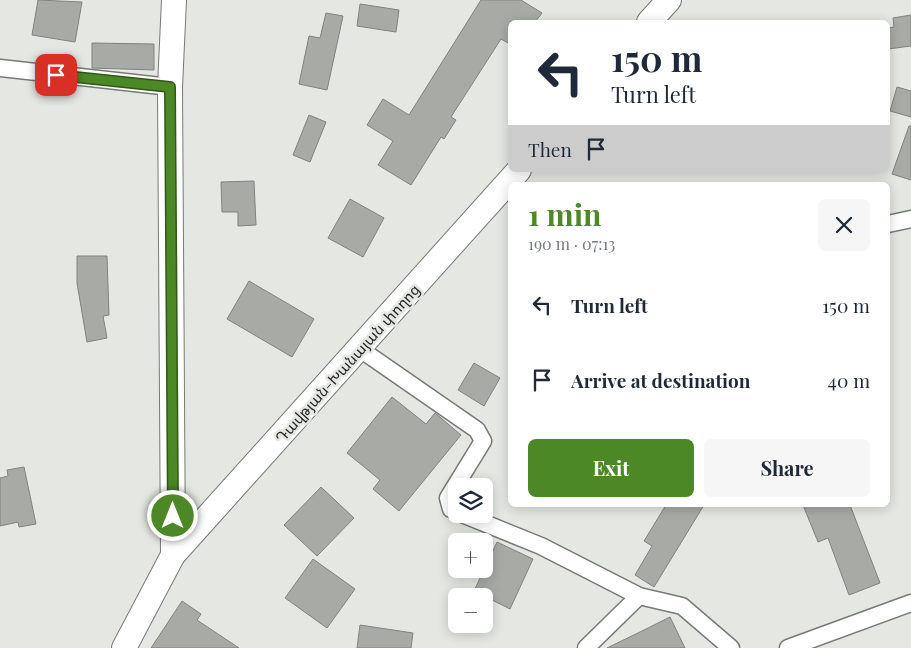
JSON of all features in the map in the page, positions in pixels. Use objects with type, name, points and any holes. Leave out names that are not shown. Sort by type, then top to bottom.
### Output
[{"type":"main road","points":[[130,646],[173,556],[170,87],[174,0]]},
{"type":"main road","points":[[651,20],[669,0]]},
{"type":"main road","name":"Դավթյան-Խանայան փողոց","points":[[173,556],[508,183]]},
{"type":"street","points":[[0,68],[170,87]]},
{"type":"street","points":[[890,224],[911,219]]},
{"type":"street","points":[[360,349],[477,430],[483,441],[460,478]]},
{"type":"street","points":[[484,523],[541,546],[640,596],[682,606],[731,648]]},
{"type":"street","points":[[586,648],[640,596]]},
{"type":"street","points":[[788,648],[911,602]]},
{"type":"building","points":[[38,0],[82,2],[75,42],[32,35]]},
{"type":"building","points":[[481,0],[521,0],[542,13],[537,20],[508,20],[508,43],[501,39],[451,117],[456,120],[444,139],[441,137],[411,185],[378,165],[393,141],[367,125],[383,99],[409,115]]},
{"type":"building","points":[[360,4],[399,10],[396,32],[357,26]]},
{"type":"building","points":[[326,13],[343,16],[327,90],[299,84],[309,36],[320,38]]},
{"type":"building","points":[[911,15],[911,46],[890,49],[890,28],[894,27],[893,18]]},
{"type":"building","points":[[92,43],[154,44],[154,70],[92,68]]},
{"type":"building","points":[[897,87],[911,91],[911,117],[890,111]]},
{"type":"building","points":[[309,115],[326,122],[310,162],[293,155]]},
{"type":"building","points":[[909,126],[911,126],[911,180],[892,174]]},
{"type":"building","points":[[254,181],[256,225],[238,226],[238,212],[222,212],[221,182]]},
{"type":"building","points":[[350,199],[384,218],[363,257],[328,238]]},
{"type":"building","points":[[77,256],[107,256],[109,315],[103,316],[107,338],[87,342],[77,283]]},
{"type":"building","points":[[249,281],[314,319],[292,357],[227,319]]},
{"type":"building","points":[[474,363],[500,378],[484,406],[458,390]]},
{"type":"building","points":[[392,397],[426,424],[435,413],[461,435],[399,511],[373,489],[380,480],[347,453]]},
{"type":"building","points":[[24,467],[36,524],[19,527],[18,522],[0,526],[0,478],[8,476],[7,470]]},
{"type":"building","points":[[321,487],[354,518],[317,556],[284,525]]},
{"type":"building","points":[[665,507],[703,507],[654,587],[635,575],[652,546],[644,541]]},
{"type":"building","points":[[804,507],[851,507],[880,583],[849,595],[828,538],[818,542]]},
{"type":"building","points":[[497,542],[533,559],[510,609],[493,600],[493,588],[475,588],[480,578],[493,578],[493,551]]},
{"type":"building","points":[[313,559],[355,589],[327,628],[285,598]]},
{"type":"building","points":[[182,601],[201,614],[197,620],[239,648],[151,648]]},
{"type":"building","points":[[670,617],[685,648],[607,648],[644,630]]},
{"type":"building","points":[[360,625],[413,633],[411,648],[357,648]]},
{"type":"route","points":[[56,75],[170,87],[173,516]]}]
